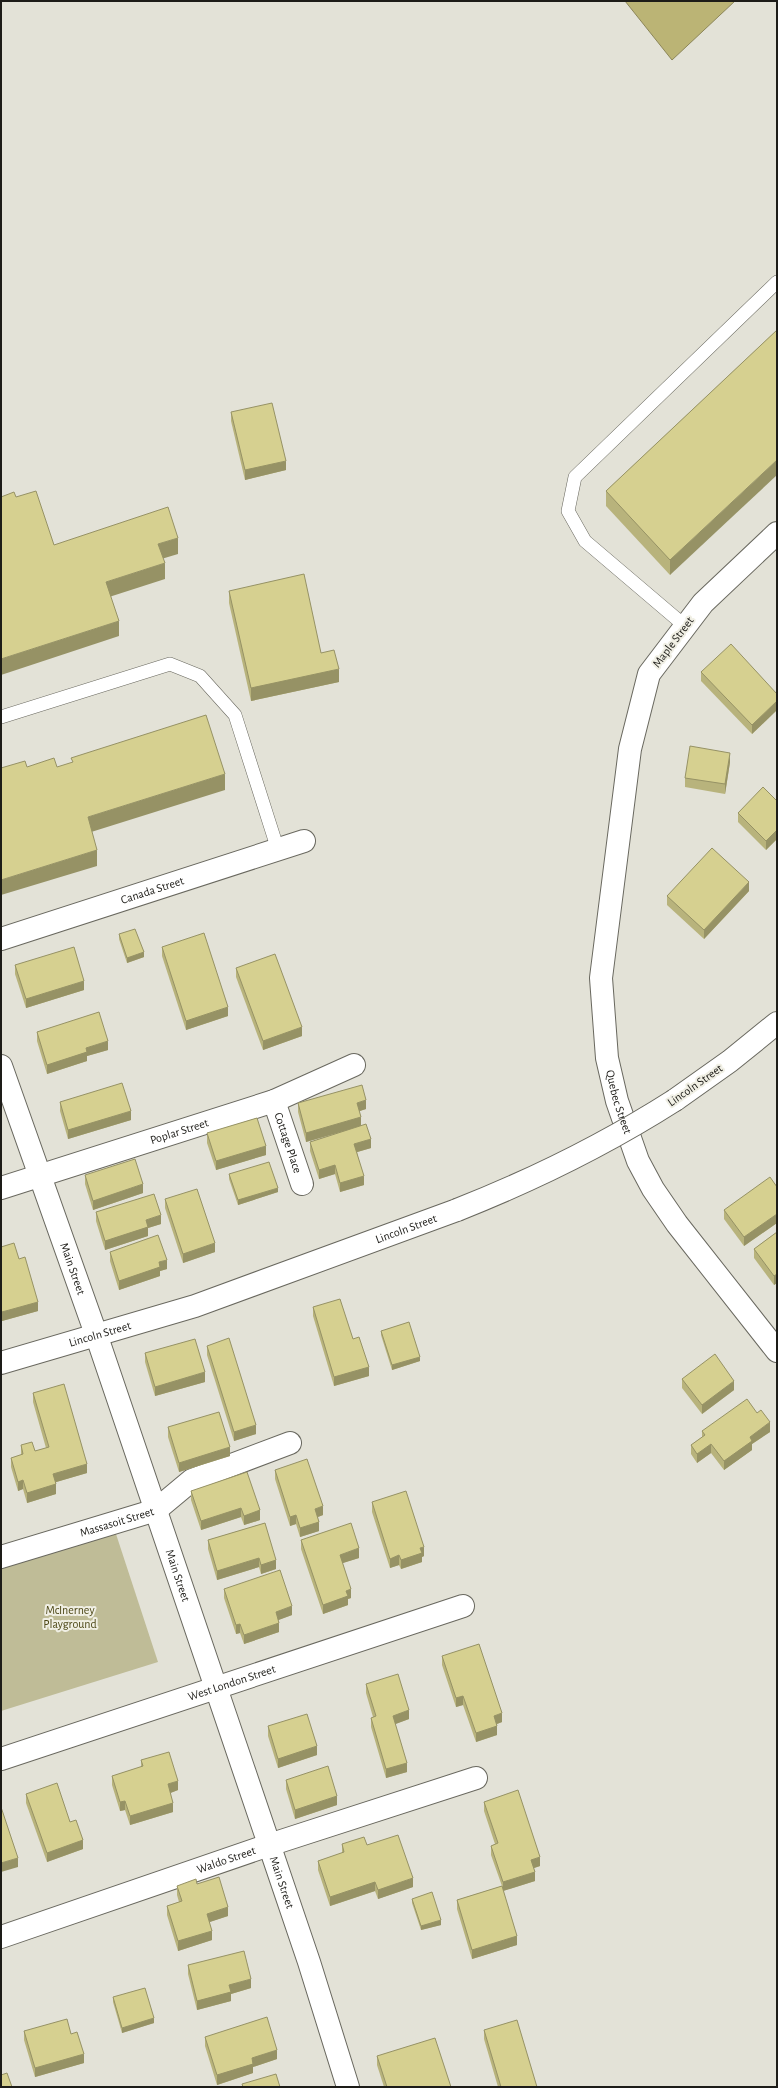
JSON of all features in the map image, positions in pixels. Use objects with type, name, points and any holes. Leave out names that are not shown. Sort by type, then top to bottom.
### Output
[{"type":"street","name":"Maple Street","points":[[624,807],[630,749],[649,674],[703,603],[777,533]]},
{"type":"street","name":"Quebec Street","points":[[624,807],[601,978],[607,1058],[617,1101],[638,1161],[653,1189],[677,1224],[777,1351]]},
{"type":"street","name":"Canada Street","points":[[1,939],[304,841]]},
{"type":"street","name":"Lincoln Street","points":[[1,1364],[96,1334],[195,1306],[508,1190],[550,1171],[613,1137],[675,1100],[730,1060],[777,1023]]},
{"type":"street","name":"Poplar Street","points":[[1,1188],[274,1101],[354,1065]]},
{"type":"street","name":"Main Street","points":[[1,1066],[96,1334],[156,1510],[269,1845],[348,2087]]},
{"type":"street","name":"Cottage Place","points":[[274,1101],[302,1184]]},
{"type":"street","name":"Massasoit Street","points":[[1,1557],[156,1510],[192,1480],[290,1443]]},
{"type":"street","name":"West London Street","points":[[1,1759],[463,1606]]},
{"type":"street","name":"Waldo Street","points":[[1,1938],[269,1845],[476,1778]]},
{"type":"lane","points":[[685,626],[585,541],[568,511],[575,477],[777,282]]},
{"type":"lane","points":[[1,717],[170,664],[200,676],[235,715],[278,850]]},
{"type":"green space","name":"McInerney Playground","points":[[115,1531],[158,1662],[1,1711],[1,1566]]},
{"type":"shaded area","points":[[625,1],[735,1],[672,60]]},
{"type":"building","points":[[777,330],[777,460],[670,560],[606,491]]},
{"type":"building","points":[[272,403],[286,461],[245,470],[231,412]]},
{"type":"building","points":[[36,491],[54,545],[168,507],[178,538],[158,544],[165,563],[106,582],[119,621],[1,659],[1,497],[14,492],[16,497]]},
{"type":"building","points":[[304,574],[321,653],[334,650],[339,669],[251,688],[229,591]]},
{"type":"building","points":[[731,644],[777,694],[777,701],[752,725],[701,672]]},
{"type":"building","points":[[206,715],[225,774],[88,817],[97,850],[1,880],[1,768],[25,761],[27,767],[54,758],[57,767],[73,762],[71,758]]},
{"type":"building","points":[[690,746],[730,753],[725,784],[685,778]]},
{"type":"building","points":[[763,787],[777,801],[777,830],[766,841],[738,813]]},
{"type":"building","points":[[712,848],[749,882],[704,930],[667,896]]},
{"type":"building","points":[[135,929],[144,952],[127,958],[119,934]]},
{"type":"building","points":[[204,933],[228,1007],[186,1021],[162,947]]},
{"type":"building","points":[[74,947],[84,981],[26,999],[15,965]]},
{"type":"building","points":[[275,954],[302,1027],[263,1041],[236,968]]},
{"type":"building","points":[[99,1012],[108,1041],[86,1048],[87,1052],[47,1065],[37,1032]]},
{"type":"building","points":[[122,1083],[131,1111],[68,1130],[60,1102]]},
{"type":"building","points":[[362,1085],[366,1100],[357,1103],[361,1117],[306,1133],[298,1103]]},
{"type":"building","points":[[257,1118],[266,1146],[216,1161],[207,1133]]},
{"type":"building","points":[[366,1124],[371,1139],[354,1144],[364,1176],[340,1183],[335,1165],[319,1170],[310,1142]]},
{"type":"building","points":[[135,1159],[143,1184],[93,1201],[85,1175]]},
{"type":"building","points":[[269,1162],[278,1188],[238,1200],[229,1174]]},
{"type":"building","points":[[770,1177],[777,1187],[777,1214],[744,1237],[724,1210]]},
{"type":"building","points":[[197,1189],[215,1243],[183,1254],[165,1199]]},
{"type":"building","points":[[154,1194],[161,1215],[146,1220],[148,1227],[105,1241],[96,1212]]},
{"type":"building","points":[[777,1232],[777,1274],[774,1276],[754,1249]]},
{"type":"building","points":[[158,1235],[167,1260],[159,1262],[160,1267],[119,1281],[110,1252]]},
{"type":"building","points":[[14,1243],[19,1259],[25,1257],[38,1302],[2,1312],[1,1247]]},
{"type":"building","points":[[340,1299],[353,1339],[359,1337],[369,1367],[334,1377],[313,1307]]},
{"type":"building","points":[[409,1322],[420,1357],[392,1365],[381,1331]]},
{"type":"building","points":[[229,1338],[256,1425],[234,1432],[207,1346]]},
{"type":"building","points":[[195,1339],[205,1372],[155,1387],[145,1353]]},
{"type":"building","points":[[715,1354],[734,1381],[702,1405],[682,1379]]},
{"type":"building","points":[[64,1384],[87,1464],[53,1474],[56,1484],[27,1493],[23,1480],[18,1482],[11,1458],[23,1454],[21,1445],[32,1442],[35,1451],[49,1447],[33,1393]]},
{"type":"building","points":[[747,1399],[757,1413],[761,1410],[770,1422],[750,1437],[752,1441],[724,1461],[711,1444],[697,1454],[691,1445],[705,1435],[702,1431]]},
{"type":"building","points":[[219,1412],[230,1447],[179,1463],[168,1427]]},
{"type":"building","points":[[307,1459],[323,1506],[315,1509],[319,1522],[300,1528],[296,1515],[290,1517],[275,1470]]},
{"type":"building","points":[[247,1472],[260,1510],[244,1516],[241,1508],[201,1521],[191,1491]]},
{"type":"building","points":[[406,1491],[424,1547],[420,1548],[422,1553],[401,1560],[399,1555],[390,1559],[372,1502]]},
{"type":"building","points":[[265,1523],[276,1560],[261,1565],[259,1558],[217,1571],[208,1540]]},
{"type":"building","points":[[351,1523],[359,1548],[340,1555],[351,1589],[346,1591],[348,1596],[323,1605],[301,1540]]},
{"type":"building","points":[[280,1570],[292,1606],[276,1612],[279,1623],[244,1635],[240,1624],[236,1625],[224,1589]]},
{"type":"building","points":[[479,1644],[502,1713],[494,1716],[497,1726],[476,1733],[463,1696],[456,1698],[442,1656]]},
{"type":"building","points":[[398,1674],[409,1710],[393,1716],[407,1763],[386,1769],[371,1718],[376,1716],[366,1684]]},
{"type":"building","points":[[307,1714],[317,1746],[278,1759],[268,1726]]},
{"type":"building","points":[[169,1752],[178,1781],[168,1784],[173,1803],[130,1816],[125,1801],[120,1802],[112,1776],[143,1766],[141,1760]]},
{"type":"building","points":[[328,1766],[337,1796],[295,1810],[286,1780]]},
{"type":"building","points":[[57,1783],[70,1822],[76,1820],[83,1840],[47,1853],[26,1794]]},
{"type":"building","points":[[518,1790],[540,1857],[531,1860],[535,1872],[503,1882],[491,1846],[498,1843],[484,1802]]},
{"type":"building","points":[[1,1807],[18,1858],[1,1863]]},
{"type":"building","points":[[398,1835],[413,1878],[378,1890],[375,1882],[330,1897],[318,1861],[344,1852],[342,1844],[364,1837],[367,1845]]},
{"type":"building","points":[[219,1877],[228,1907],[207,1914],[212,1931],[178,1941],[167,1906],[182,1901],[177,1886],[196,1879],[197,1884]]},
{"type":"building","points":[[502,1886],[517,1936],[472,1950],[457,1900]]},
{"type":"building","points":[[432,1892],[441,1920],[421,1926],[412,1899]]},
{"type":"building","points":[[244,1951],[251,1979],[229,1985],[231,1992],[197,2001],[188,1965]]},
{"type":"building","points":[[145,1988],[154,2018],[122,2028],[113,1997]]},
{"type":"building","points":[[267,2017],[277,2050],[252,2058],[253,2064],[217,2075],[205,2037]]},
{"type":"building","points":[[67,2019],[71,2034],[77,2032],[84,2054],[35,2068],[24,2031]]},
{"type":"building","points":[[517,2020],[537,2087],[501,2087],[484,2030]]},
{"type":"building","points":[[435,2038],[451,2087],[387,2087],[377,2056]]},
{"type":"building","points":[[7,2073],[12,2087],[1,2087],[1,2075]]},
{"type":"building","points":[[276,2074],[280,2087],[243,2087],[242,2084]]}]
